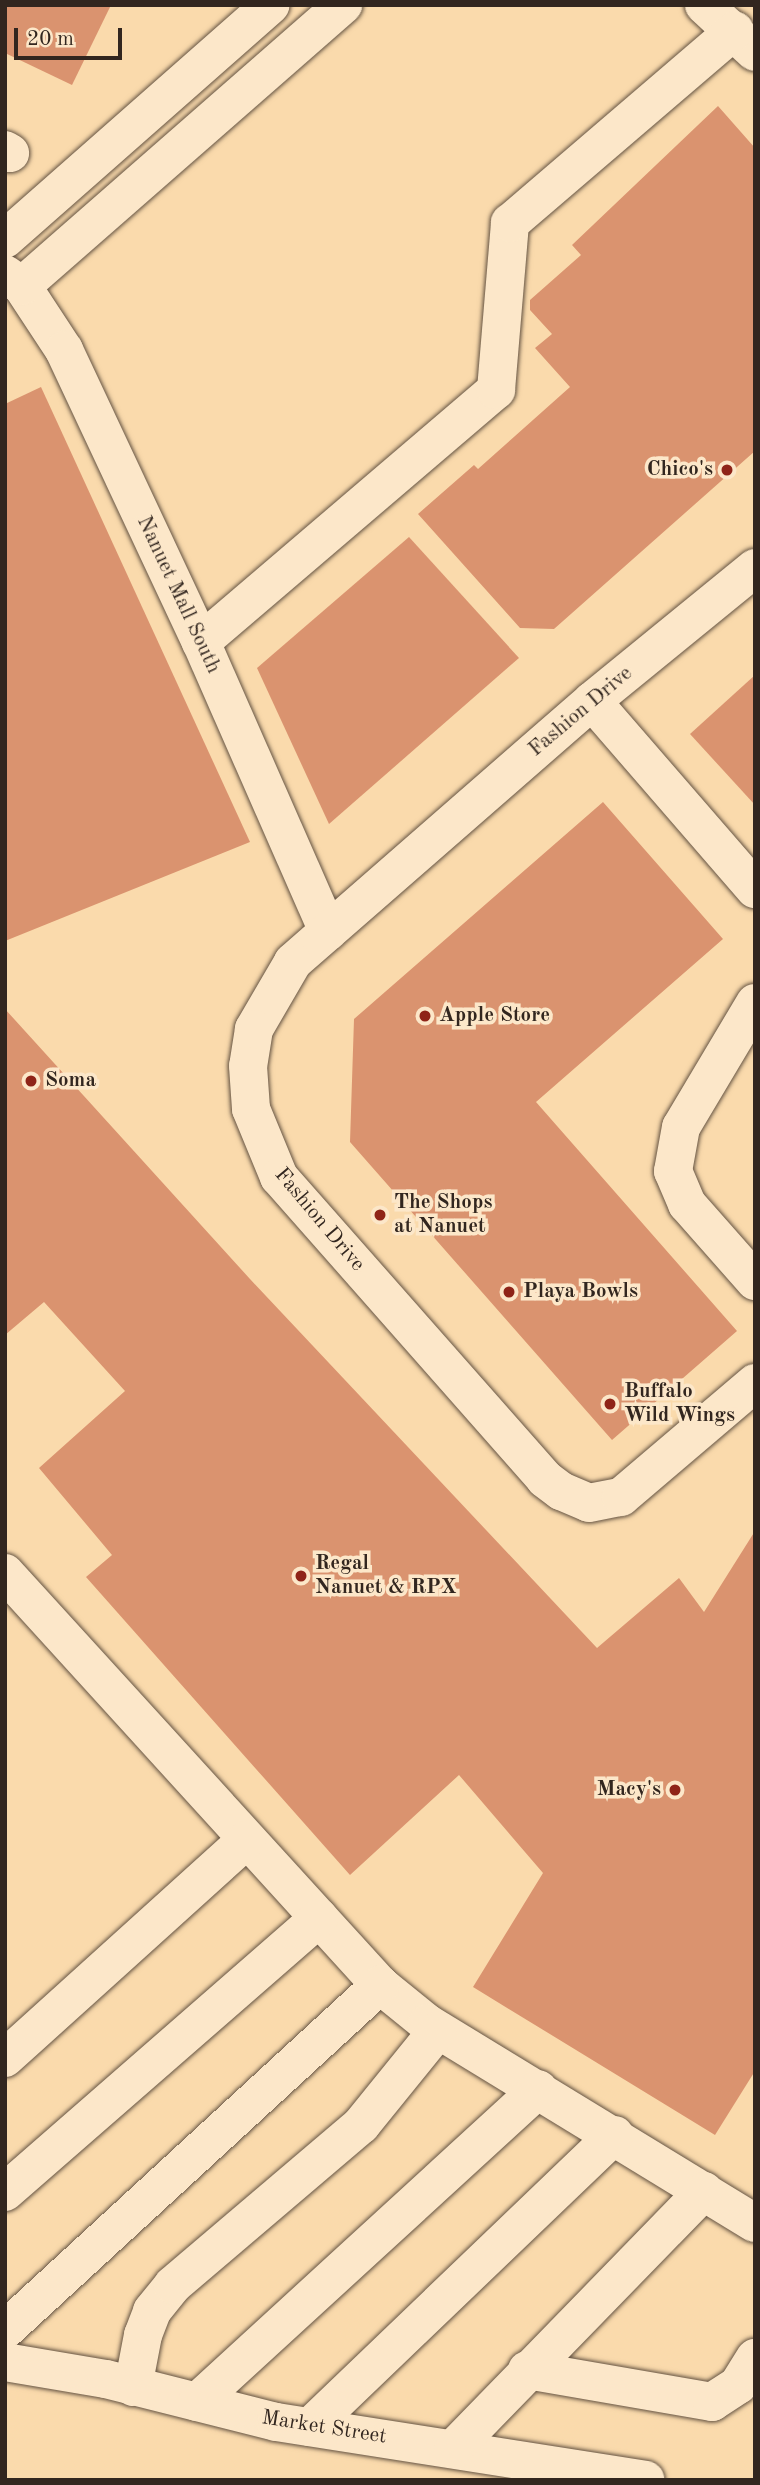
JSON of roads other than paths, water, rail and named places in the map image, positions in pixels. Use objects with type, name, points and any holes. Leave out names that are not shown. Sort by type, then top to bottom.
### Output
[{"type":"lane","points":[[5,239],[270,5]]},
{"type":"lane","points":[[13,280],[343,5]]},
{"type":"lane","points":[[201,642],[496,390],[510,223],[745,41],[704,5]]},
{"type":"lane","name":"Nanuet Mall South","points":[[13,280],[64,350],[201,642],[328,932]]},
{"type":"lane","name":"Fashion Drive","points":[[755,568],[592,701],[293,962],[254,1029],[249,1088],[262,1144],[279,1177],[545,1479],[576,1500],[607,1503],[621,1497],[755,1383]]},
{"type":"lane","points":[[592,701],[755,889]]},
{"type":"lane","points":[[755,1003],[681,1128],[673,1171],[687,1205],[755,1281]]},
{"type":"lane","points":[[5,1573],[380,1985],[438,2030],[538,2088],[755,2222]]},
{"type":"lane","points":[[5,2057],[247,1839]]},
{"type":"lane","points":[[5,2192],[319,1918]]},
{"type":"lane","points":[[5,2330],[380,1985]]},
{"type":"lane","points":[[133,2386],[143,2335],[152,2311],[173,2285],[361,2125],[438,2030]]},
{"type":"lane","points":[[197,2402],[538,2088]]},
{"type":"lane","points":[[310,2427],[614,2136]]},
{"type":"lane","points":[[453,2449],[704,2191]]},
{"type":"lane","points":[[527,2370],[712,2402],[738,2385],[755,2358]]},
{"type":"lane","name":"Market Street","points":[[5,2362],[133,2386],[310,2427],[645,2480]]},
{"type":"place","name":"Chico's","points":[[727,470]]},
{"type":"place","name":"Apple Store","points":[[425,1016]]},
{"type":"place","name":"Soma","points":[[31,1081]]},
{"type":"place","name":"The Shops at Nanuet","points":[[380,1215]]},
{"type":"place","name":"Playa Bowls","points":[[509,1292]]},
{"type":"place","name":"Buffalo Wild Wings","points":[[610,1404]]},
{"type":"place","name":"Regal Nanuet & RPX","points":[[301,1576]]},
{"type":"place","name":"Macy's","points":[[675,1790]]}]
